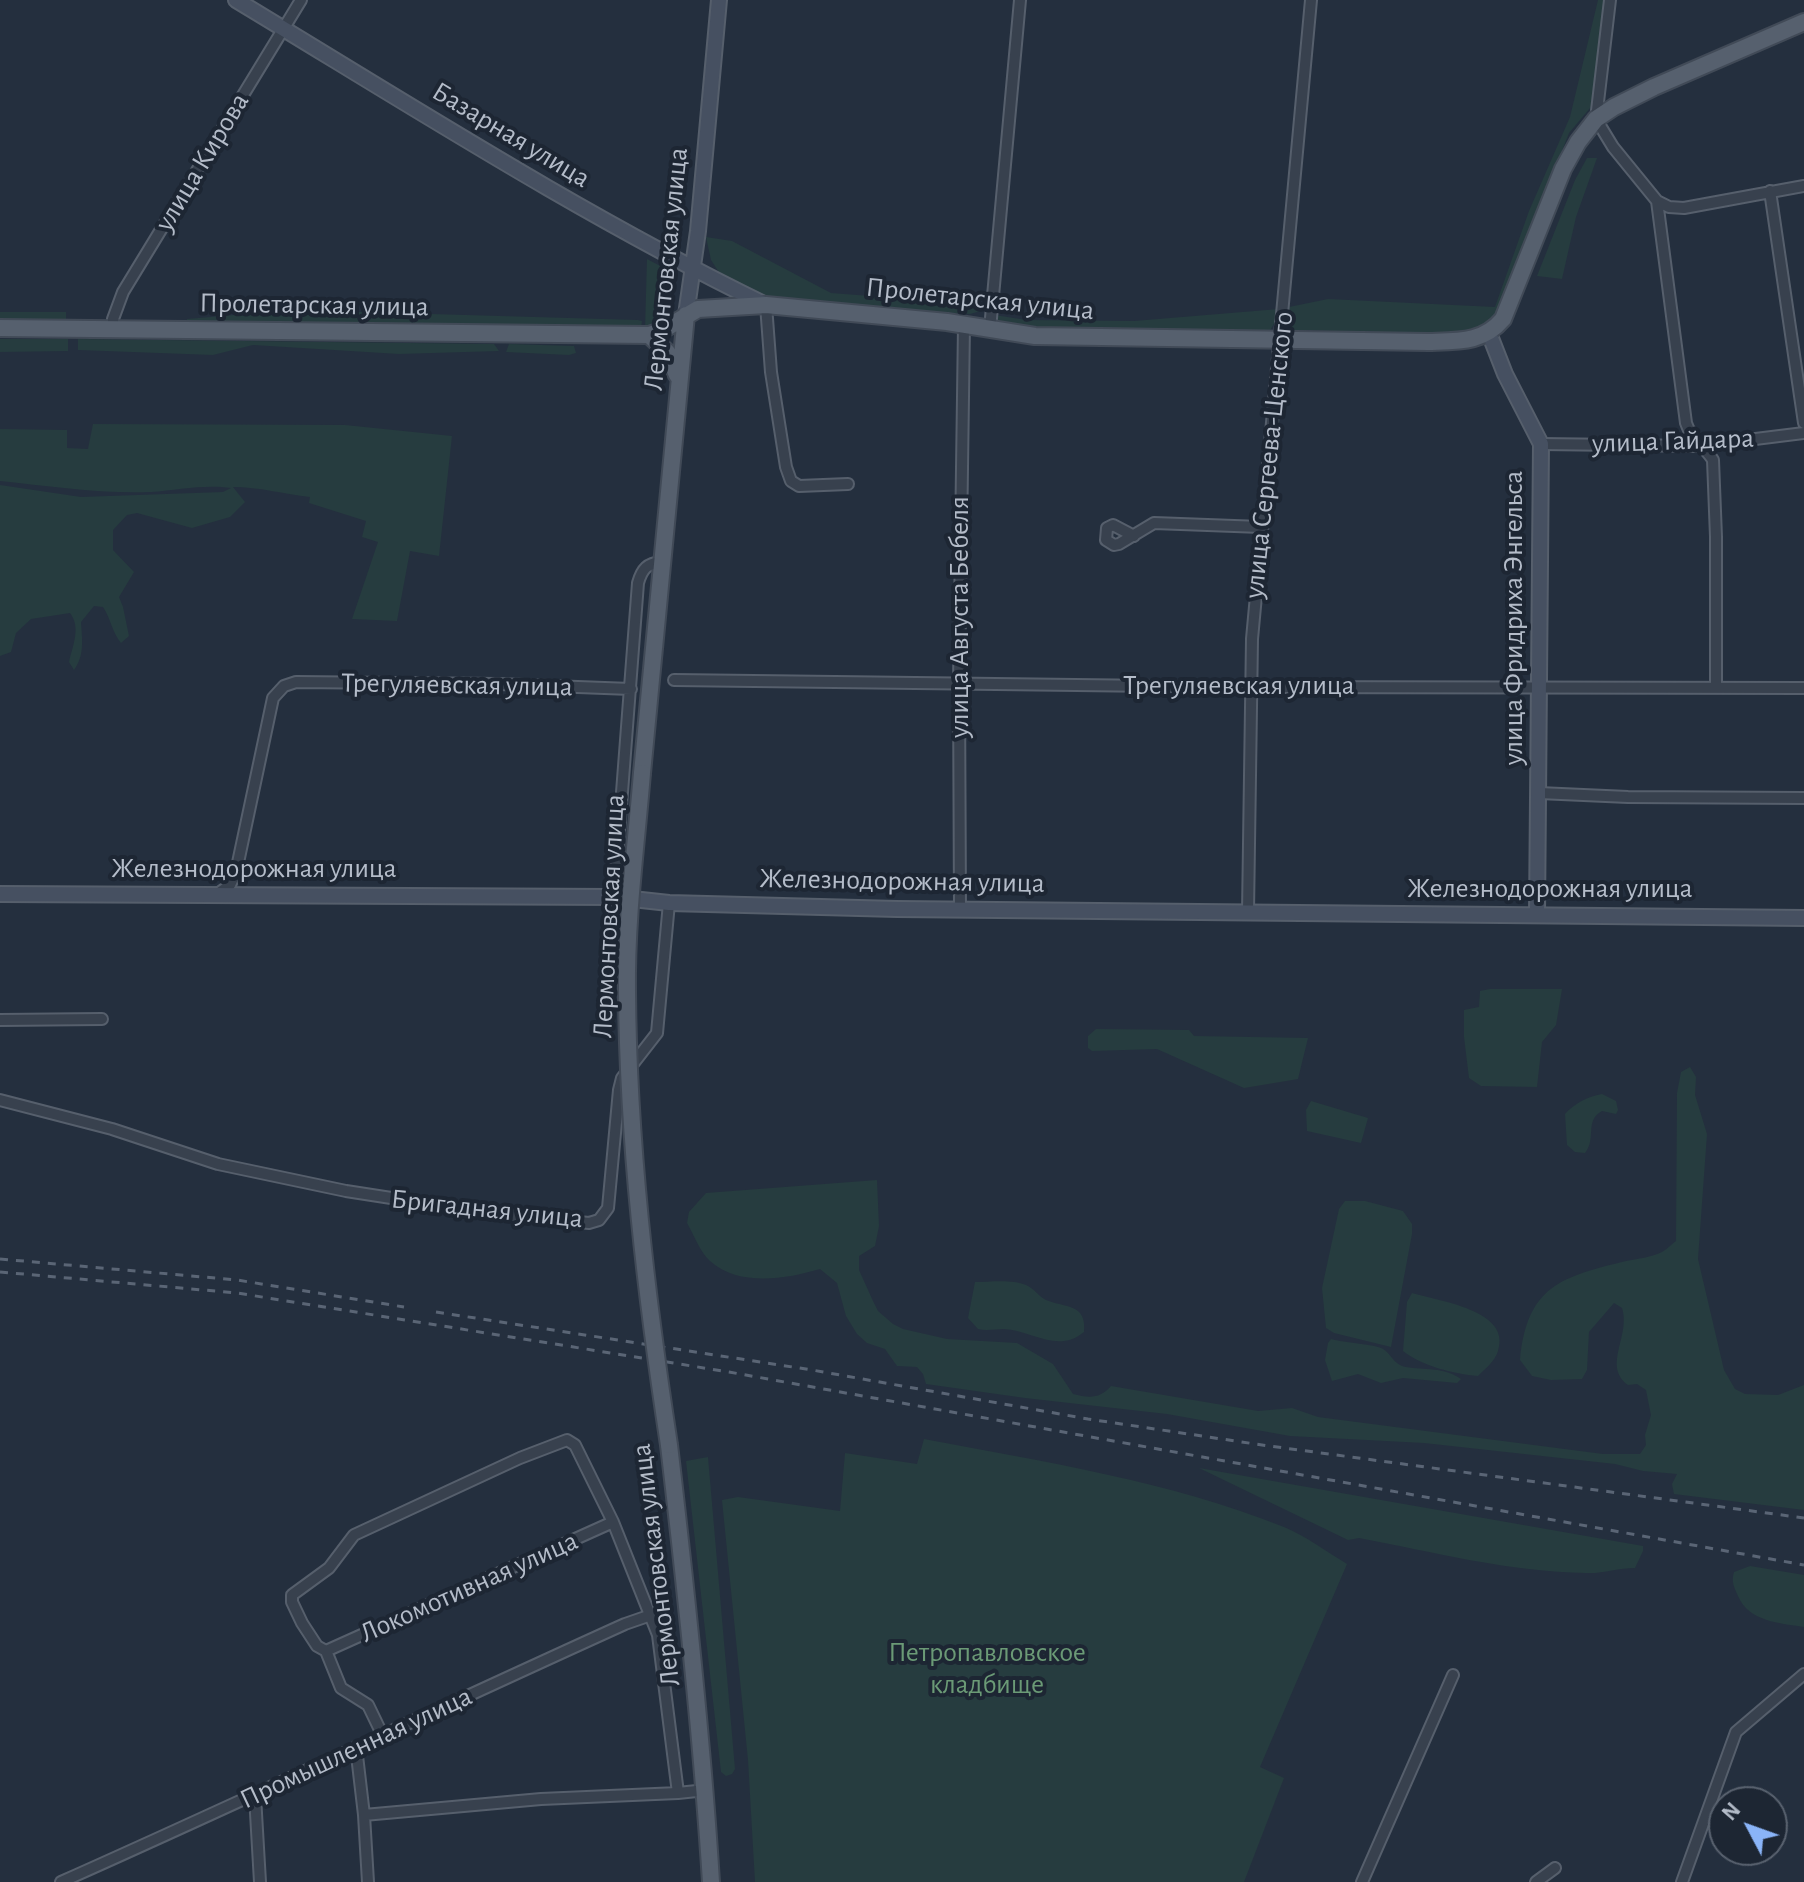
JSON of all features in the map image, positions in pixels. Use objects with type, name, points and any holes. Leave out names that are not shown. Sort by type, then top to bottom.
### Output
[{"type":"main road","points":[[1489,333],[1503,319],[1513,299],[1563,169],[1596,119],[1654,87],[1804,22]]},
{"type":"main road","name":"Пролетарская улица","points":[[0,328],[649,335],[698,309],[766,305],[964,325],[1035,336],[1441,342],[1473,340],[1489,333]]},
{"type":"main road","name":"Лермонтовская улица","points":[[686,315],[629,914],[627,989],[634,1144],[687,1596],[706,1790],[711,1882]]},
{"type":"main road","points":[[649,335],[671,358],[679,383]]},
{"type":"street","name":"Базарная улица","points":[[236,0],[564,198],[766,305]]},
{"type":"street","name":"улица Кирова","points":[[113,328],[113,319],[123,292],[301,0]]},
{"type":"street","name":"Лермонтовская улица","points":[[686,315],[719,0]]},
{"type":"street","points":[[990,329],[1020,0]]},
{"type":"street","name":"улица Сергеева-Ценского","points":[[1248,912],[1252,639],[1311,0]]},
{"type":"street","points":[[1610,0],[1596,119],[1613,147],[1657,201],[1669,207],[1684,208],[1804,186]]},
{"type":"street","points":[[1770,191],[1804,423]]},
{"type":"street","points":[[1657,201],[1686,423],[1690,435],[1713,460],[1716,687]]},
{"type":"street","points":[[766,305],[771,372],[791,481],[799,486],[848,484]]},
{"type":"street","name":"улица Августа Бебеля","points":[[960,909],[959,683],[964,325]]},
{"type":"street","name":"улица Фридриха Энгельса","points":[[1489,333],[1505,374],[1541,444],[1537,915]]},
{"type":"street","name":"улица Гайдара","points":[[1541,444],[1699,446],[1804,433]]},
{"type":"street","points":[[1134,536],[1154,523],[1261,527]]},
{"type":"street","points":[[614,897],[638,583],[642,570],[650,564],[662,562]]},
{"type":"street","name":"Трегуляевская улица","points":[[674,680],[1252,687],[1804,688]]},
{"type":"street","name":"Трегуляевская улица","points":[[236,872],[273,698],[284,686],[296,682],[467,683],[631,689]]},
{"type":"street","points":[[1539,793],[1804,798]]},
{"type":"street","points":[[236,872],[239,886],[254,896]]},
{"type":"street","points":[[215,896],[224,891],[236,872]]},
{"type":"street","name":"Железнодорожная улица","points":[[0,894],[614,897],[669,903],[960,909],[1804,918]]},
{"type":"street","name":"Бригадная улица","points":[[0,1100],[145,1140],[218,1164],[381,1198],[589,1223],[599,1220],[608,1208],[622,1078],[657,1033],[669,903]]},
{"type":"street","points":[[0,1020],[102,1019]]},
{"type":"street","points":[[382,1734],[368,1705],[341,1688],[326,1651],[317,1646],[302,1623],[292,1595],[329,1568],[354,1535],[520,1458],[567,1440],[575,1445],[613,1522],[658,1635],[678,1793]]},
{"type":"street","name":"Локомотивная улица","points":[[326,1651],[613,1522]]},
{"type":"street","name":"Промышленная улица","points":[[61,1882],[255,1796],[382,1734],[625,1624],[651,1615]]},
{"type":"street","points":[[1682,1882],[1736,1732],[1804,1674]]},
{"type":"street","points":[[1362,1882],[1453,1675]]},
{"type":"street","points":[[356,1747],[368,1882]]},
{"type":"street","points":[[364,1815],[541,1799],[706,1790]]},
{"type":"street","points":[[255,1796],[260,1882]]},
{"type":"street","points":[[1536,1882],[1555,1868]]},
{"type":"green space","points":[[1598,0],[1605,0],[1591,107],[1569,133],[1498,312],[1488,323],[1462,334],[1292,330],[1289,307],[1328,299],[1495,307],[1529,211],[1570,117]]},
{"type":"green space","points":[[1587,158],[1597,158],[1576,217],[1562,279],[1537,276],[1575,180]]},
{"type":"green space","points":[[706,237],[732,241],[831,293],[923,300],[975,306],[984,310],[970,314],[824,305],[754,294],[722,277],[711,260]]},
{"type":"green space","points":[[647,259],[666,269],[666,296],[660,318],[645,329]]},
{"type":"green space","points":[[1279,309],[1269,332],[1025,330],[998,323],[995,315],[1026,320],[1134,321]]},
{"type":"green space","points":[[293,310],[642,321],[641,329],[187,326],[187,319]]},
{"type":"green space","points":[[0,312],[66,312],[66,323],[0,323]]},
{"type":"green space","points":[[0,339],[68,339],[68,351],[0,352]]},
{"type":"green space","points":[[78,339],[494,344],[499,351],[399,354],[253,345],[213,355],[78,350]]},
{"type":"green space","points":[[509,344],[574,346],[576,353],[506,352]]},
{"type":"green space","points":[[93,424],[345,425],[452,436],[439,556],[410,551],[397,621],[352,619],[378,542],[362,537],[366,521],[309,503],[310,497],[233,487],[245,502],[230,517],[192,528],[137,513],[127,515],[113,530],[113,550],[134,572],[119,597],[129,636],[121,643],[103,607],[94,606],[81,622],[81,653],[74,670],[69,662],[76,630],[70,613],[31,619],[16,633],[11,652],[0,656],[0,485],[81,497],[223,492],[231,488],[113,492],[0,481],[0,429],[67,430],[67,448],[88,449]]},
{"type":"green space","points":[[1562,989],[1556,1025],[1542,1042],[1537,1087],[1481,1086],[1469,1078],[1464,1010],[1479,1007],[1480,991]]},
{"type":"green space","points":[[1096,1029],[1189,1030],[1194,1036],[1308,1038],[1298,1079],[1244,1088],[1157,1049],[1092,1051],[1088,1048],[1088,1036]]},
{"type":"green space","points":[[1690,1067],[1696,1077],[1695,1095],[1707,1134],[1698,1259],[1724,1370],[1735,1389],[1745,1394],[1778,1395],[1804,1385],[1804,1510],[1674,1494],[1672,1484],[1677,1474],[1643,1471],[1615,1464],[1424,1443],[1290,1436],[1167,1414],[926,1384],[917,1367],[897,1366],[885,1349],[867,1343],[857,1334],[846,1316],[837,1283],[820,1269],[778,1278],[735,1275],[706,1257],[687,1223],[689,1212],[706,1193],[877,1180],[879,1226],[875,1246],[859,1256],[859,1270],[878,1311],[903,1329],[947,1339],[1017,1343],[1053,1364],[1073,1394],[1094,1396],[1111,1386],[1258,1411],[1292,1408],[1318,1417],[1603,1454],[1640,1454],[1646,1445],[1645,1435],[1651,1415],[1646,1390],[1637,1384],[1628,1385],[1617,1369],[1624,1319],[1622,1308],[1614,1303],[1589,1332],[1587,1370],[1582,1379],[1551,1380],[1532,1376],[1520,1360],[1530,1316],[1539,1300],[1551,1289],[1583,1273],[1658,1254],[1676,1241],[1677,1093],[1681,1072]]},
{"type":"green space","points":[[1602,1094],[1616,1101],[1618,1110],[1616,1114],[1602,1111],[1597,1115],[1585,1153],[1575,1152],[1567,1145],[1565,1114],[1582,1101]]},
{"type":"green space","points":[[1311,1101],[1368,1118],[1361,1143],[1307,1131],[1306,1110]]},
{"type":"green space","points":[[1345,1201],[1365,1201],[1403,1211],[1412,1224],[1391,1347],[1334,1333],[1326,1328],[1322,1288],[1339,1209]]},
{"type":"green space","points":[[1008,1281],[1026,1285],[1046,1300],[1078,1311],[1084,1323],[1084,1332],[1064,1341],[1054,1341],[1014,1330],[978,1329],[968,1318],[975,1282]]},
{"type":"green space","points":[[1412,1293],[1470,1310],[1494,1326],[1499,1337],[1498,1351],[1478,1376],[1439,1368],[1403,1351],[1407,1302]]},
{"type":"green space","points":[[1331,1339],[1377,1347],[1402,1366],[1441,1371],[1461,1379],[1457,1383],[1403,1378],[1381,1383],[1358,1374],[1332,1381],[1325,1360]]},
{"type":"green space","name":"Петропавловское кладбище","points":[[924,1439],[1106,1474],[1196,1497],[1284,1527],[1347,1564],[1260,1767],[1284,1778],[1244,1882],[755,1882],[748,1760],[722,1500],[738,1497],[840,1511],[845,1453],[917,1464]]},
{"type":"green space","points":[[708,1457],[735,1769],[726,1776],[721,1772],[686,1461]]},
{"type":"green space","points":[[1199,1468],[1643,1546],[1643,1551],[1635,1568],[1598,1573],[1557,1572],[1500,1565],[1359,1538],[1348,1540]]},
{"type":"green space","points":[[1750,1566],[1804,1575],[1804,1627],[1766,1620],[1743,1605],[1734,1587],[1733,1576],[1734,1572]]},
{"type":"railway","points":[[0,1259],[237,1280],[404,1307]]},
{"type":"railway","points":[[0,1272],[237,1293],[729,1372],[1804,1565]]},
{"type":"railway","points":[[436,1312],[812,1370],[1088,1419],[1804,1518]]}]
